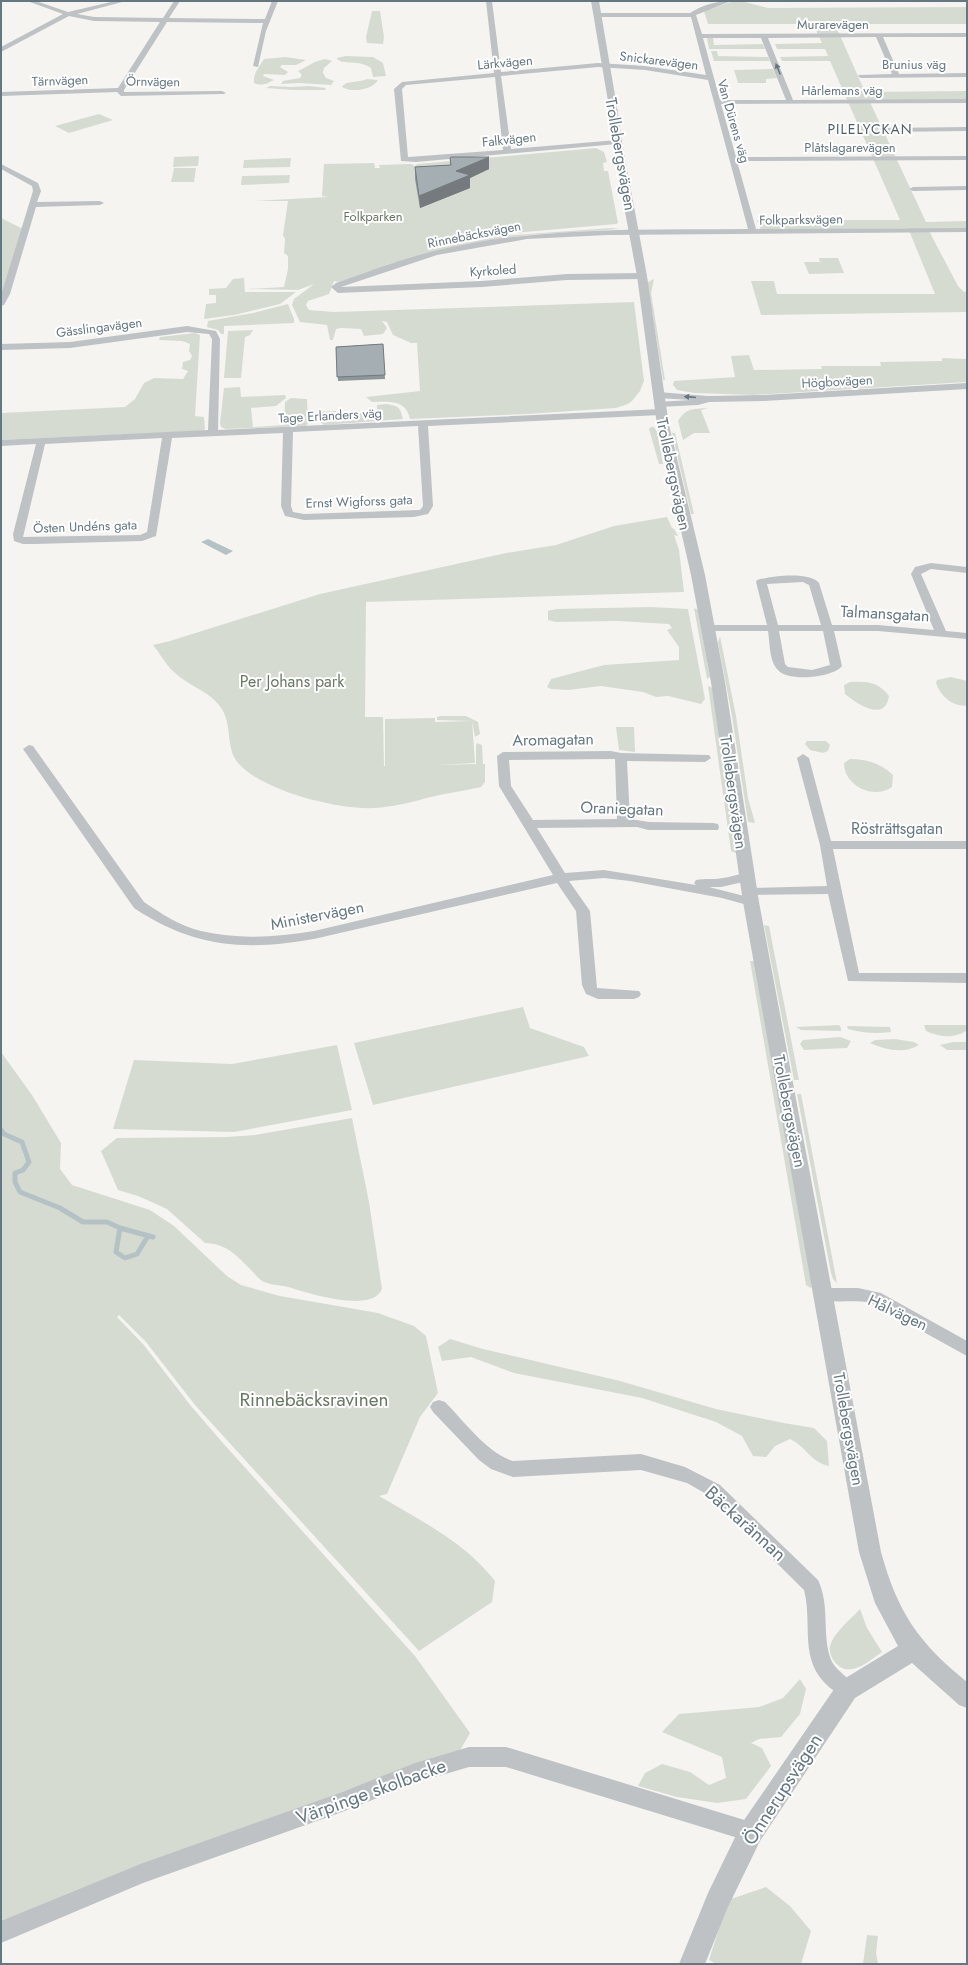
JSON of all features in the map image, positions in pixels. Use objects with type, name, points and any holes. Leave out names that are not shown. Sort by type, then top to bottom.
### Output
[{"type":"street","points":[[30,1],[68,14],[94,19],[267,21]]},
{"type":"street","points":[[1,50],[68,14],[123,1]]},
{"type":"street","name":"Örnvägen","points":[[177,1],[120,90],[121,94],[222,93]]},
{"type":"street","points":[[256,66],[261,38],[275,1]]},
{"type":"street","points":[[489,1],[507,151]]},
{"type":"street","name":"Trollebergsvägen","points":[[595,1],[614,113],[617,142],[642,276],[659,404],[698,575],[708,628],[721,703],[749,890],[870,1552],[878,1582],[892,1616],[914,1649],[967,1697]]},
{"type":"street","points":[[597,15],[693,15],[700,10],[728,1]]},
{"type":"street","name":"Van Dürens väg","points":[[693,15],[753,232]]},
{"type":"street","name":"Murarevägen","points":[[698,36],[967,35]]},
{"type":"street","points":[[764,36],[790,102]]},
{"type":"street","points":[[879,36],[897,76]]},
{"type":"street","name":"Lärkvägen","points":[[404,160],[398,89],[402,84],[605,65]]},
{"type":"street","name":"Snickarevägen","points":[[605,65],[645,68],[710,78]]},
{"type":"street","name":"Brunius väg","points":[[861,76],[967,76]]},
{"type":"street","name":"Tärnvägen","points":[[1,94],[120,90]]},
{"type":"street","name":"Hårlemans väg","points":[[717,102],[967,101]]},
{"type":"street","points":[[886,130],[967,129]]},
{"type":"street","name":"Falkvägen","points":[[404,160],[617,142]]},
{"type":"street","name":"Plåtslagarevägen","points":[[733,159],[967,158]]},
{"type":"street","points":[[1,166],[35,185],[37,191],[6,294],[1,303]]},
{"type":"street","points":[[913,189],[967,188]]},
{"type":"street","points":[[33,205],[100,204]]},
{"type":"street","name":"Folkparksvägen","points":[[634,233],[967,230]]},
{"type":"street","name":"Rinnebäcksvägen","points":[[345,291],[338,290],[335,287],[422,257],[480,244],[540,236],[634,233]]},
{"type":"street","name":"Kyrkoled","points":[[345,291],[476,284],[567,277],[642,276]]},
{"type":"street","name":"Gässlingavägen","points":[[1,347],[70,345],[179,330],[200,329],[213,334],[216,338],[213,434]]},
{"type":"street","name":"Högbovägen","points":[[659,404],[698,402],[708,399],[803,396],[967,386]]},
{"type":"street","name":"Tage Erlanders väg","points":[[1,443],[423,423],[659,404]]},
{"type":"street","name":"Ernst Wigforss gata","points":[[288,430],[286,506],[289,514],[304,517],[414,514],[424,512],[428,506],[423,423]]},
{"type":"street","name":"Östen Undéns gata","points":[[41,442],[18,539],[23,541],[35,541],[142,538],[152,534],[167,436]]},
{"type":"street","name":"Talmansgatan","points":[[941,632],[916,574],[917,571],[922,567],[933,566],[967,570]]},
{"type":"street","name":"Talmansgatan","points":[[804,579],[814,582],[827,626],[836,666],[834,669],[821,673],[791,672],[782,669],[779,664],[773,627],[761,583],[764,580],[804,579]]},
{"type":"street","name":"Talmansgatan","points":[[708,628],[827,626],[941,632],[967,636]]},
{"type":"street","name":"Ministervägen","points":[[28,749],[139,905],[157,917],[197,935],[240,942],[285,940],[363,924],[562,877],[604,874],[670,883],[723,894],[749,890]]},
{"type":"street","name":"Aromagatan","points":[[634,994],[598,994],[591,991],[589,985],[587,945],[583,911],[566,888],[562,877],[505,786],[503,756],[611,755],[621,757],[705,758]]},
{"type":"street","points":[[621,757],[624,823]]},
{"type":"street","points":[[803,758],[826,845],[853,978],[967,978]]},
{"type":"street","name":"Oraniegatan","points":[[530,824],[638,823],[648,826],[713,827]]},
{"type":"street","name":"Rösträttsgatan","points":[[826,845],[967,844]]},
{"type":"street","name":"Ministervägen","points":[[670,883],[721,883],[749,890]]},
{"type":"street","points":[[749,890],[834,890]]},
{"type":"street","name":"Hålvägen","points":[[824,1294],[858,1294],[875,1298],[967,1348]]},
{"type":"street","name":"Bäckarännan","points":[[439,1407],[486,1455],[497,1464],[514,1469],[641,1462],[679,1472],[714,1490],[804,1577],[813,1588],[816,1601],[816,1643],[825,1668],[847,1690]]},
{"type":"street","name":"Önnerupsvägen","points":[[692,1964],[717,1902],[751,1832],[847,1690],[914,1649]]},
{"type":"street","name":"Värpinge skolbacke","points":[[1,1932],[143,1874],[342,1802],[415,1773],[469,1757],[506,1757],[751,1832]]},
{"type":"green space","points":[[734,1],[741,1],[768,8],[967,7],[967,24],[835,24],[865,92],[967,91],[967,100],[869,100],[926,222],[967,221],[967,228],[928,229],[958,286],[964,292],[967,291],[967,312],[761,315],[751,281],[774,281],[777,294],[935,294],[908,228],[761,230],[757,220],[900,220],[830,61],[782,61],[780,57],[828,56],[825,49],[777,49],[775,44],[822,43],[813,24],[708,24],[704,11]]},
{"type":"green space","points":[[372,11],[380,11],[384,37],[383,44],[367,43],[366,37]]},
{"type":"green space","points":[[707,38],[713,38],[714,45],[763,44],[765,49],[709,49]]},
{"type":"green space","points":[[711,51],[717,51],[718,56],[768,57],[770,61],[714,61]]},
{"type":"green space","points":[[346,56],[373,57],[383,63],[386,76],[373,77],[371,68],[366,65],[344,62],[337,59]]},
{"type":"green space","points":[[286,57],[306,60],[296,65],[282,65],[280,67],[288,72],[285,75],[264,74],[263,76],[274,80],[265,84],[262,85],[254,83],[256,73],[264,59]]},
{"type":"green space","points":[[325,59],[332,61],[324,68],[323,73],[326,78],[334,81],[331,85],[299,83],[281,84],[283,81],[300,78],[302,75],[298,71]]},
{"type":"green space","points":[[773,69],[777,78],[766,79],[766,83],[738,83],[734,70]]},
{"type":"green space","points":[[367,79],[378,80],[372,86],[362,90],[351,90],[342,87],[346,83]]},
{"type":"green space","points":[[270,86],[309,86],[326,88],[325,90],[293,90],[266,88]]},
{"type":"green space","points":[[99,114],[113,120],[69,133],[55,126]]},
{"type":"green space","name":"Folkparken","points":[[596,148],[604,152],[607,162],[603,163],[604,171],[608,171],[618,223],[501,234],[426,250],[502,236],[611,228],[620,229],[528,235],[471,243],[428,253],[339,282],[334,281],[329,294],[308,301],[306,305],[309,310],[334,312],[634,302],[644,381],[640,391],[628,404],[616,408],[527,414],[410,419],[405,408],[396,403],[372,402],[366,397],[420,391],[417,343],[411,343],[393,335],[387,322],[382,321],[387,328],[383,334],[364,336],[361,329],[341,328],[336,329],[333,340],[330,340],[327,325],[300,322],[292,305],[294,299],[314,284],[298,290],[248,289],[284,287],[288,269],[288,256],[284,253],[285,239],[283,235],[288,201],[252,201],[328,197],[322,196],[324,164],[374,163],[375,168],[380,168],[379,165],[412,164],[414,166],[418,164]]},
{"type":"green space","points":[[199,156],[198,166],[173,167],[174,157]]},
{"type":"green space","points":[[291,158],[290,167],[243,168],[244,160]]},
{"type":"green space","points":[[174,168],[196,168],[194,182],[171,182]]},
{"type":"green space","points":[[290,175],[289,183],[241,185],[242,176]]},
{"type":"green space","points":[[1,218],[25,230],[1,303]]},
{"type":"green space","points":[[819,258],[838,258],[844,273],[809,274],[804,262],[820,262]]},
{"type":"green space","points":[[244,278],[245,292],[296,292],[280,304],[234,315],[204,319],[206,304],[216,303],[216,295],[209,295],[209,289],[226,288],[233,279]]},
{"type":"green space","points":[[654,279],[651,293],[665,380],[663,380],[648,287],[648,282]]},
{"type":"green space","points":[[288,304],[294,319],[294,323],[224,326],[224,334],[221,334],[218,330],[207,327],[208,321],[253,313]]},
{"type":"green space","points":[[253,330],[250,335],[245,337],[241,378],[224,378],[228,331]]},
{"type":"green space","points":[[195,333],[200,335],[195,416],[204,417],[205,429],[202,431],[1,440],[1,413],[125,407],[135,399],[144,383],[154,378],[183,379],[188,371],[182,369],[183,362],[190,360],[192,356],[189,351],[190,344],[182,341],[159,340],[160,337]]},
{"type":"green space","points":[[749,355],[754,370],[822,369],[821,366],[881,366],[880,362],[942,361],[942,358],[967,359],[967,382],[753,395],[694,393],[677,390],[673,385],[674,381],[735,377],[731,356]]},
{"type":"green space","points":[[240,387],[241,397],[285,395],[286,398],[276,406],[251,408],[253,427],[284,425],[285,402],[291,398],[307,399],[308,424],[305,426],[226,429],[221,427],[220,423],[224,388]]},
{"type":"green space","points":[[386,404],[398,408],[403,419],[324,425],[320,422],[319,412],[336,411],[337,414],[377,412],[377,405]]},
{"type":"green space","points":[[708,408],[701,410],[710,433],[694,433],[683,440],[678,421],[681,417],[690,410]]},
{"type":"green space","points":[[654,427],[657,432],[663,464],[659,464],[649,429]]},
{"type":"green space","points":[[672,433],[675,433],[694,514],[691,514]]},
{"type":"green space","name":"Per Johans park","points":[[667,517],[678,536],[674,535],[679,550],[684,592],[366,602],[365,717],[383,717],[384,766],[385,719],[435,718],[435,722],[471,721],[437,720],[437,717],[440,716],[466,716],[478,722],[480,734],[475,737],[472,721],[475,763],[438,765],[476,764],[476,745],[477,743],[482,745],[483,764],[485,764],[485,782],[481,787],[395,805],[374,808],[359,808],[342,806],[302,797],[265,783],[250,774],[234,758],[224,712],[219,705],[209,695],[178,676],[167,665],[153,645],[320,594],[506,553],[556,545],[614,526]]},
{"type":"green space","points":[[651,607],[688,609],[705,699],[701,704],[668,696],[656,697],[643,692],[601,686],[568,690],[551,689],[547,687],[551,679],[604,665],[679,660],[679,647],[667,630],[672,628],[669,624],[617,621],[556,622],[548,620],[548,611],[556,609]]},
{"type":"green space","points":[[694,608],[698,610],[710,677],[707,679]]},
{"type":"green space","points":[[720,636],[736,716],[748,798],[755,823],[748,822],[732,716],[718,643]]},
{"type":"green space","points":[[951,677],[967,681],[967,706],[962,706],[948,700],[938,688],[936,683],[937,680]]},
{"type":"green space","points":[[850,682],[867,682],[877,685],[889,696],[886,704],[882,708],[876,710],[870,709],[856,702],[845,694],[844,685]]},
{"type":"green space","points":[[708,686],[713,688],[736,853],[731,851]]},
{"type":"green space","points":[[616,727],[634,727],[635,752],[619,750]]},
{"type":"green space","points":[[807,741],[826,741],[830,745],[828,751],[823,753],[810,750],[805,744]]},
{"type":"green space","points":[[850,759],[868,761],[883,767],[893,775],[892,787],[885,791],[877,792],[869,791],[854,784],[845,771],[844,763]]},
{"type":"green space","points":[[764,925],[769,926],[799,1080],[794,1080]]},
{"type":"green space","points":[[750,961],[755,961],[811,1288],[806,1285]]},
{"type":"green space","points":[[523,1007],[530,1028],[584,1047],[589,1056],[373,1105],[354,1043]]},
{"type":"green space","points":[[839,1025],[841,1031],[801,1030],[796,1027]]},
{"type":"green space","points":[[924,1025],[966,1025],[966,1031],[961,1034],[951,1036],[941,1036],[926,1031]]},
{"type":"green space","points":[[847,1026],[890,1027],[891,1032],[864,1032],[848,1029]]},
{"type":"green space","points":[[840,1037],[851,1041],[847,1048],[804,1050],[800,1044],[803,1040]]},
{"type":"green space","points":[[895,1039],[914,1042],[919,1045],[913,1048],[895,1050],[882,1048],[870,1043],[875,1040]]},
{"type":"green space","points":[[953,1042],[967,1042],[967,1050],[947,1050],[940,1045]]},
{"type":"green space","points":[[337,1045],[352,1110],[234,1132],[113,1129],[134,1060],[232,1064]]},
{"type":"green space","name":"Rinnebäcksravinen","points":[[1,1052],[32,1095],[61,1143],[60,1169],[72,1185],[150,1210],[174,1226],[227,1276],[241,1285],[280,1296],[378,1313],[414,1326],[426,1336],[438,1393],[420,1417],[387,1494],[379,1496],[442,1533],[470,1555],[495,1581],[492,1602],[419,1651],[195,1405],[146,1342],[119,1315],[117,1317],[143,1344],[191,1406],[222,1442],[415,1656],[470,1733],[458,1754],[425,1761],[173,1855],[1,1925]]},
{"type":"green space","points":[[797,1094],[801,1094],[837,1283],[833,1279],[831,1273]]},
{"type":"green space","points":[[352,1118],[369,1202],[382,1289],[376,1296],[366,1300],[339,1300],[262,1281],[231,1251],[213,1244],[205,1243],[167,1209],[138,1196],[118,1190],[101,1151],[117,1138],[227,1137],[255,1135]]},
{"type":"green space","points":[[450,1339],[483,1349],[620,1381],[716,1409],[814,1428],[827,1441],[829,1466],[817,1461],[801,1446],[790,1439],[775,1446],[766,1457],[753,1456],[742,1436],[716,1422],[642,1398],[514,1373],[471,1357],[442,1361],[438,1347]]},
{"type":"green space","points":[[860,1609],[867,1628],[882,1652],[858,1667],[845,1669],[840,1666],[831,1656],[830,1646],[839,1631]]},
{"type":"green space","points":[[800,1679],[806,1689],[800,1714],[781,1737],[759,1739],[751,1743],[762,1748],[771,1766],[746,1799],[717,1803],[677,1797],[638,1786],[645,1773],[662,1764],[690,1772],[709,1785],[726,1778],[722,1757],[662,1732],[679,1714],[759,1707],[783,1698]]},
{"type":"green space","points":[[766,1887],[790,1906],[811,1931],[801,1964],[716,1964],[709,1960],[728,1900]]},
{"type":"green space","points":[[867,1935],[878,1936],[876,1953],[878,1964],[863,1964]]},
{"type":"shaded area","points":[[208,539],[233,551],[226,555],[201,542]]},
{"type":"building","points":[[451,157],[489,157],[456,171],[470,175],[419,196],[415,167],[451,165]]},
{"type":"building","points":[[383,344],[385,375],[337,377],[336,347]]},
{"type":"waterway","points":[[1,1130],[4,1134],[22,1142],[29,1162],[23,1170],[15,1173],[15,1182],[20,1192],[60,1208],[83,1222],[107,1222],[120,1228]]},
{"type":"waterway","points":[[120,1228],[153,1237]]},
{"type":"waterway","points":[[120,1228],[116,1252],[125,1258],[137,1254],[148,1236]]},
{"type":"district","name":"PILELYCKAN","points":[[870,129]]}]
